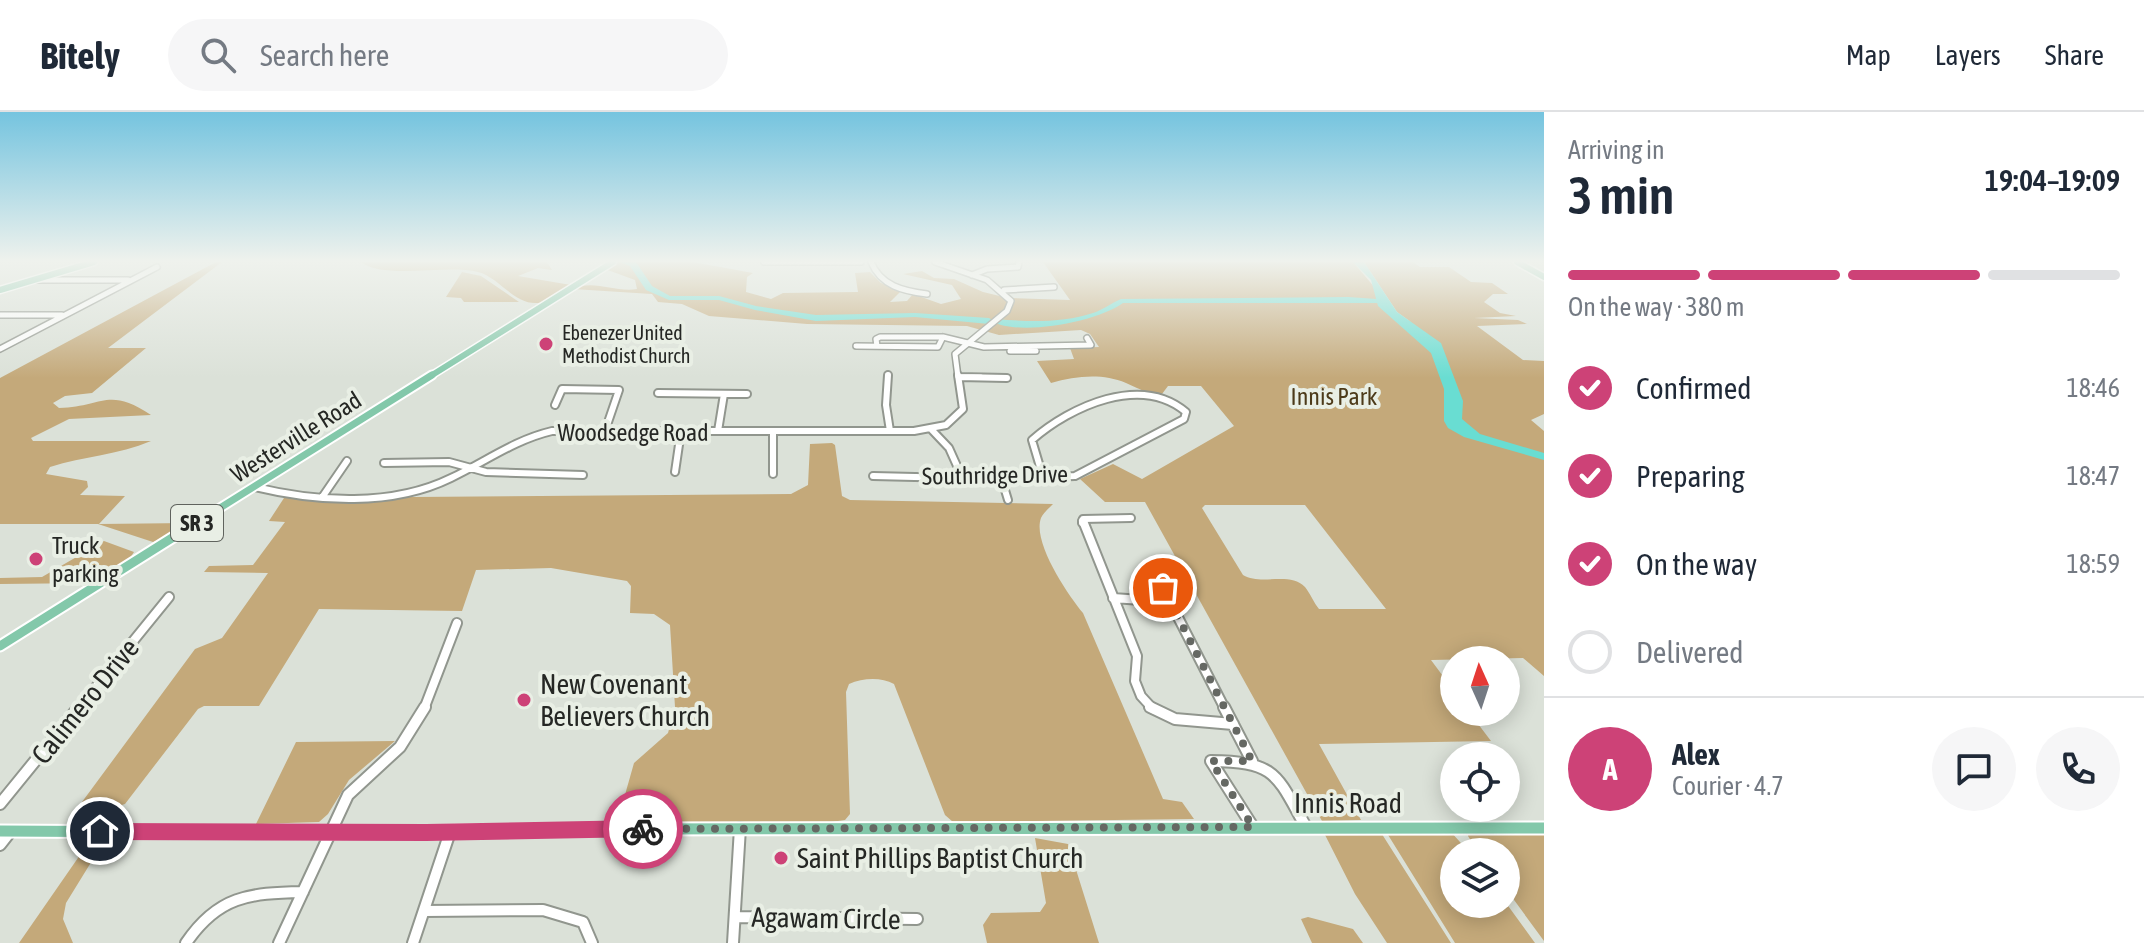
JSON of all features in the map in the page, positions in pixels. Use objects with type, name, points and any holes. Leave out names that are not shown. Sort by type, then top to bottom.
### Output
[{"type":"main road","name":"Westerville Road","points":[[0,646],[551,301]]},
{"type":"main road","name":"Innis Road","points":[[5,831],[331,833],[740,828],[1544,828]]},
{"type":"street","points":[[0,349],[93,301]]},
{"type":"street","points":[[962,477],[949,448],[931,429],[946,425],[963,409],[955,354],[1007,311],[1011,301]]},
{"type":"street","points":[[0,315],[66,315]]},
{"type":"street","points":[[877,346],[877,337],[943,337],[995,351],[1036,351]]},
{"type":"street","points":[[856,346],[938,347],[943,337]]},
{"type":"street","points":[[984,347],[1091,345],[1087,338]]},
{"type":"street","points":[[888,375],[886,405],[890,431]]},
{"type":"street","points":[[959,377],[1007,378]]},
{"type":"street","points":[[555,405],[562,389],[619,390],[605,431]]},
{"type":"street","points":[[658,393],[747,394]]},
{"type":"street","points":[[718,431],[724,394]]},
{"type":"street","name":"Southridge Drive","points":[[873,476],[1043,477],[1075,476],[1184,419],[1186,412],[1181,404],[1165,397],[1106,397],[1044,427],[1032,440],[1043,477]]},
{"type":"street","name":"Woodsedge Road","points":[[255,487],[277,493],[323,496],[377,496],[410,492],[430,487],[527,436],[564,430],[931,429]]},
{"type":"street","points":[[675,472],[681,431]]},
{"type":"street","points":[[773,431],[773,474]]},
{"type":"street","points":[[323,496],[347,461]]},
{"type":"street","points":[[384,463],[449,462],[497,473],[583,475]]},
{"type":"street","points":[[1001,477],[1008,500]]},
{"type":"street","points":[[1131,518],[1083,519],[1082,524],[1137,656],[1134,679],[1141,695],[1153,709],[1170,718],[1188,723],[1233,724]]},
{"type":"street","points":[[1163,588],[1252,761]]},
{"type":"street","name":"Calimero Drive","points":[[0,804],[169,597]]},
{"type":"street","points":[[1113,598],[1170,602]]},
{"type":"street","points":[[279,943],[337,815],[357,784],[397,750],[411,733],[457,623]]},
{"type":"street","points":[[1253,827],[1211,761],[1252,761],[1267,766],[1306,827]]},
{"type":"street","points":[[733,943],[740,828]]},
{"type":"street","points":[[0,845],[5,831]]},
{"type":"street","points":[[413,943],[450,832]]},
{"type":"street","points":[[186,943],[194,929],[224,902],[252,893],[303,892]]},
{"type":"street","points":[[424,911],[559,912],[583,922],[592,943]]},
{"type":"street","name":"Agawam Circle","points":[[735,917],[917,919]]},
{"type":"green space","points":[[144,301],[171,301],[108,348],[146,348],[92,393],[65,396],[53,403],[59,408],[114,400],[136,406],[151,415],[69,419],[31,438],[33,441],[151,441],[50,467],[46,474],[87,481],[88,487],[80,495],[125,496],[99,524],[189,523],[153,542],[98,524],[0,524],[0,378]]},
{"type":"green space","points":[[463,301],[519,302],[464,302]]},
{"type":"green space","name":"Innis Park","points":[[657,301],[932,301],[941,304],[954,301],[1386,301],[1398,315],[1411,322],[1397,312],[1390,301],[1485,301],[1500,313],[1516,316],[1474,318],[1518,320],[1527,324],[1477,326],[1523,360],[1544,361],[1544,414],[1531,420],[1544,431],[1544,676],[1520,658],[1520,646],[1440,646],[1440,660],[1431,660],[1440,672],[1440,726],[1480,726],[1491,741],[1319,744],[1361,820],[1322,821],[1145,502],[1105,502],[1080,479],[1113,464],[1142,479],[1234,426],[1201,386],[1168,386],[1162,394],[1098,377],[1079,377],[1051,383],[1037,361],[1074,359],[1070,348],[1099,347],[1090,334],[1081,330],[999,335],[967,326],[807,324],[709,316],[682,304]],"holes":[[[1205,505],[1305,505],[1386,609],[1319,609],[1299,582],[1243,575],[1202,508]]]},
{"type":"green space","points":[[810,444],[835,445],[842,496],[850,500],[1053,504],[1042,516],[1040,528],[1046,554],[1083,613],[1163,799],[1182,802],[1194,819],[953,822],[945,815],[894,684],[872,679],[849,684],[846,692],[850,814],[845,820],[824,823],[617,823],[634,763],[668,733],[675,707],[670,625],[654,614],[630,613],[631,586],[627,581],[551,568],[476,570],[462,611],[319,609],[259,706],[204,706],[198,709],[125,804],[103,808],[82,802],[195,649],[222,638],[268,573],[204,572],[209,566],[253,565],[285,522],[269,521],[284,498],[791,494],[808,485]]},
{"type":"green space","points":[[104,541],[134,552],[128,561],[94,583],[0,584],[0,578],[42,577]]},
{"type":"green space","points":[[395,741],[349,780],[328,814],[319,822],[256,824],[296,742]]},
{"type":"green space","points":[[1322,829],[1380,831],[1451,943],[1387,943],[1355,894]]},
{"type":"green space","points":[[1385,830],[1451,832],[1456,838],[1440,838],[1440,918],[1517,918],[1535,943],[1455,943]]},
{"type":"green space","points":[[1468,831],[1544,831],[1544,941],[1520,908],[1520,838],[1468,836]]},
{"type":"green space","points":[[1035,838],[1068,844],[1099,943],[987,943],[983,925],[991,913],[1040,912],[1046,903]]},
{"type":"green space","points":[[94,849],[98,851],[66,903],[63,919],[73,943],[19,943],[80,855]]},
{"type":"green space","points":[[1308,917],[1353,929],[1363,943],[1312,943],[1301,919]]},
{"type":"water","points":[[1377,301],[1390,301],[1397,312],[1441,343],[1463,401],[1462,419],[1480,434],[1544,453],[1544,460],[1464,437],[1448,428],[1444,421],[1444,389],[1431,353],[1378,306]]},
{"type":"waterway","points":[[729,301],[816,318],[915,315],[989,321]]},
{"type":"waterway","points":[[997,322],[1027,324],[1080,319],[1110,309],[1121,301],[1326,301]]},
{"type":"waterway","points":[[1369,301],[1377,301]]},
{"type":"way so far","points":[[643,829],[1253,827],[1211,761],[1252,761],[1163,588]]},
{"type":"place","name":"Ebenezer United Methodist Church","points":[[546,344]]},
{"type":"place","name":"Truck parking","points":[[36,559]]},
{"type":"place","name":"New Covenant Believers Church","points":[[524,700]]},
{"type":"place","name":"Saint Phillips Baptist Church","points":[[781,858]]},
{"type":"route","points":[[100,831],[643,829]]}]
